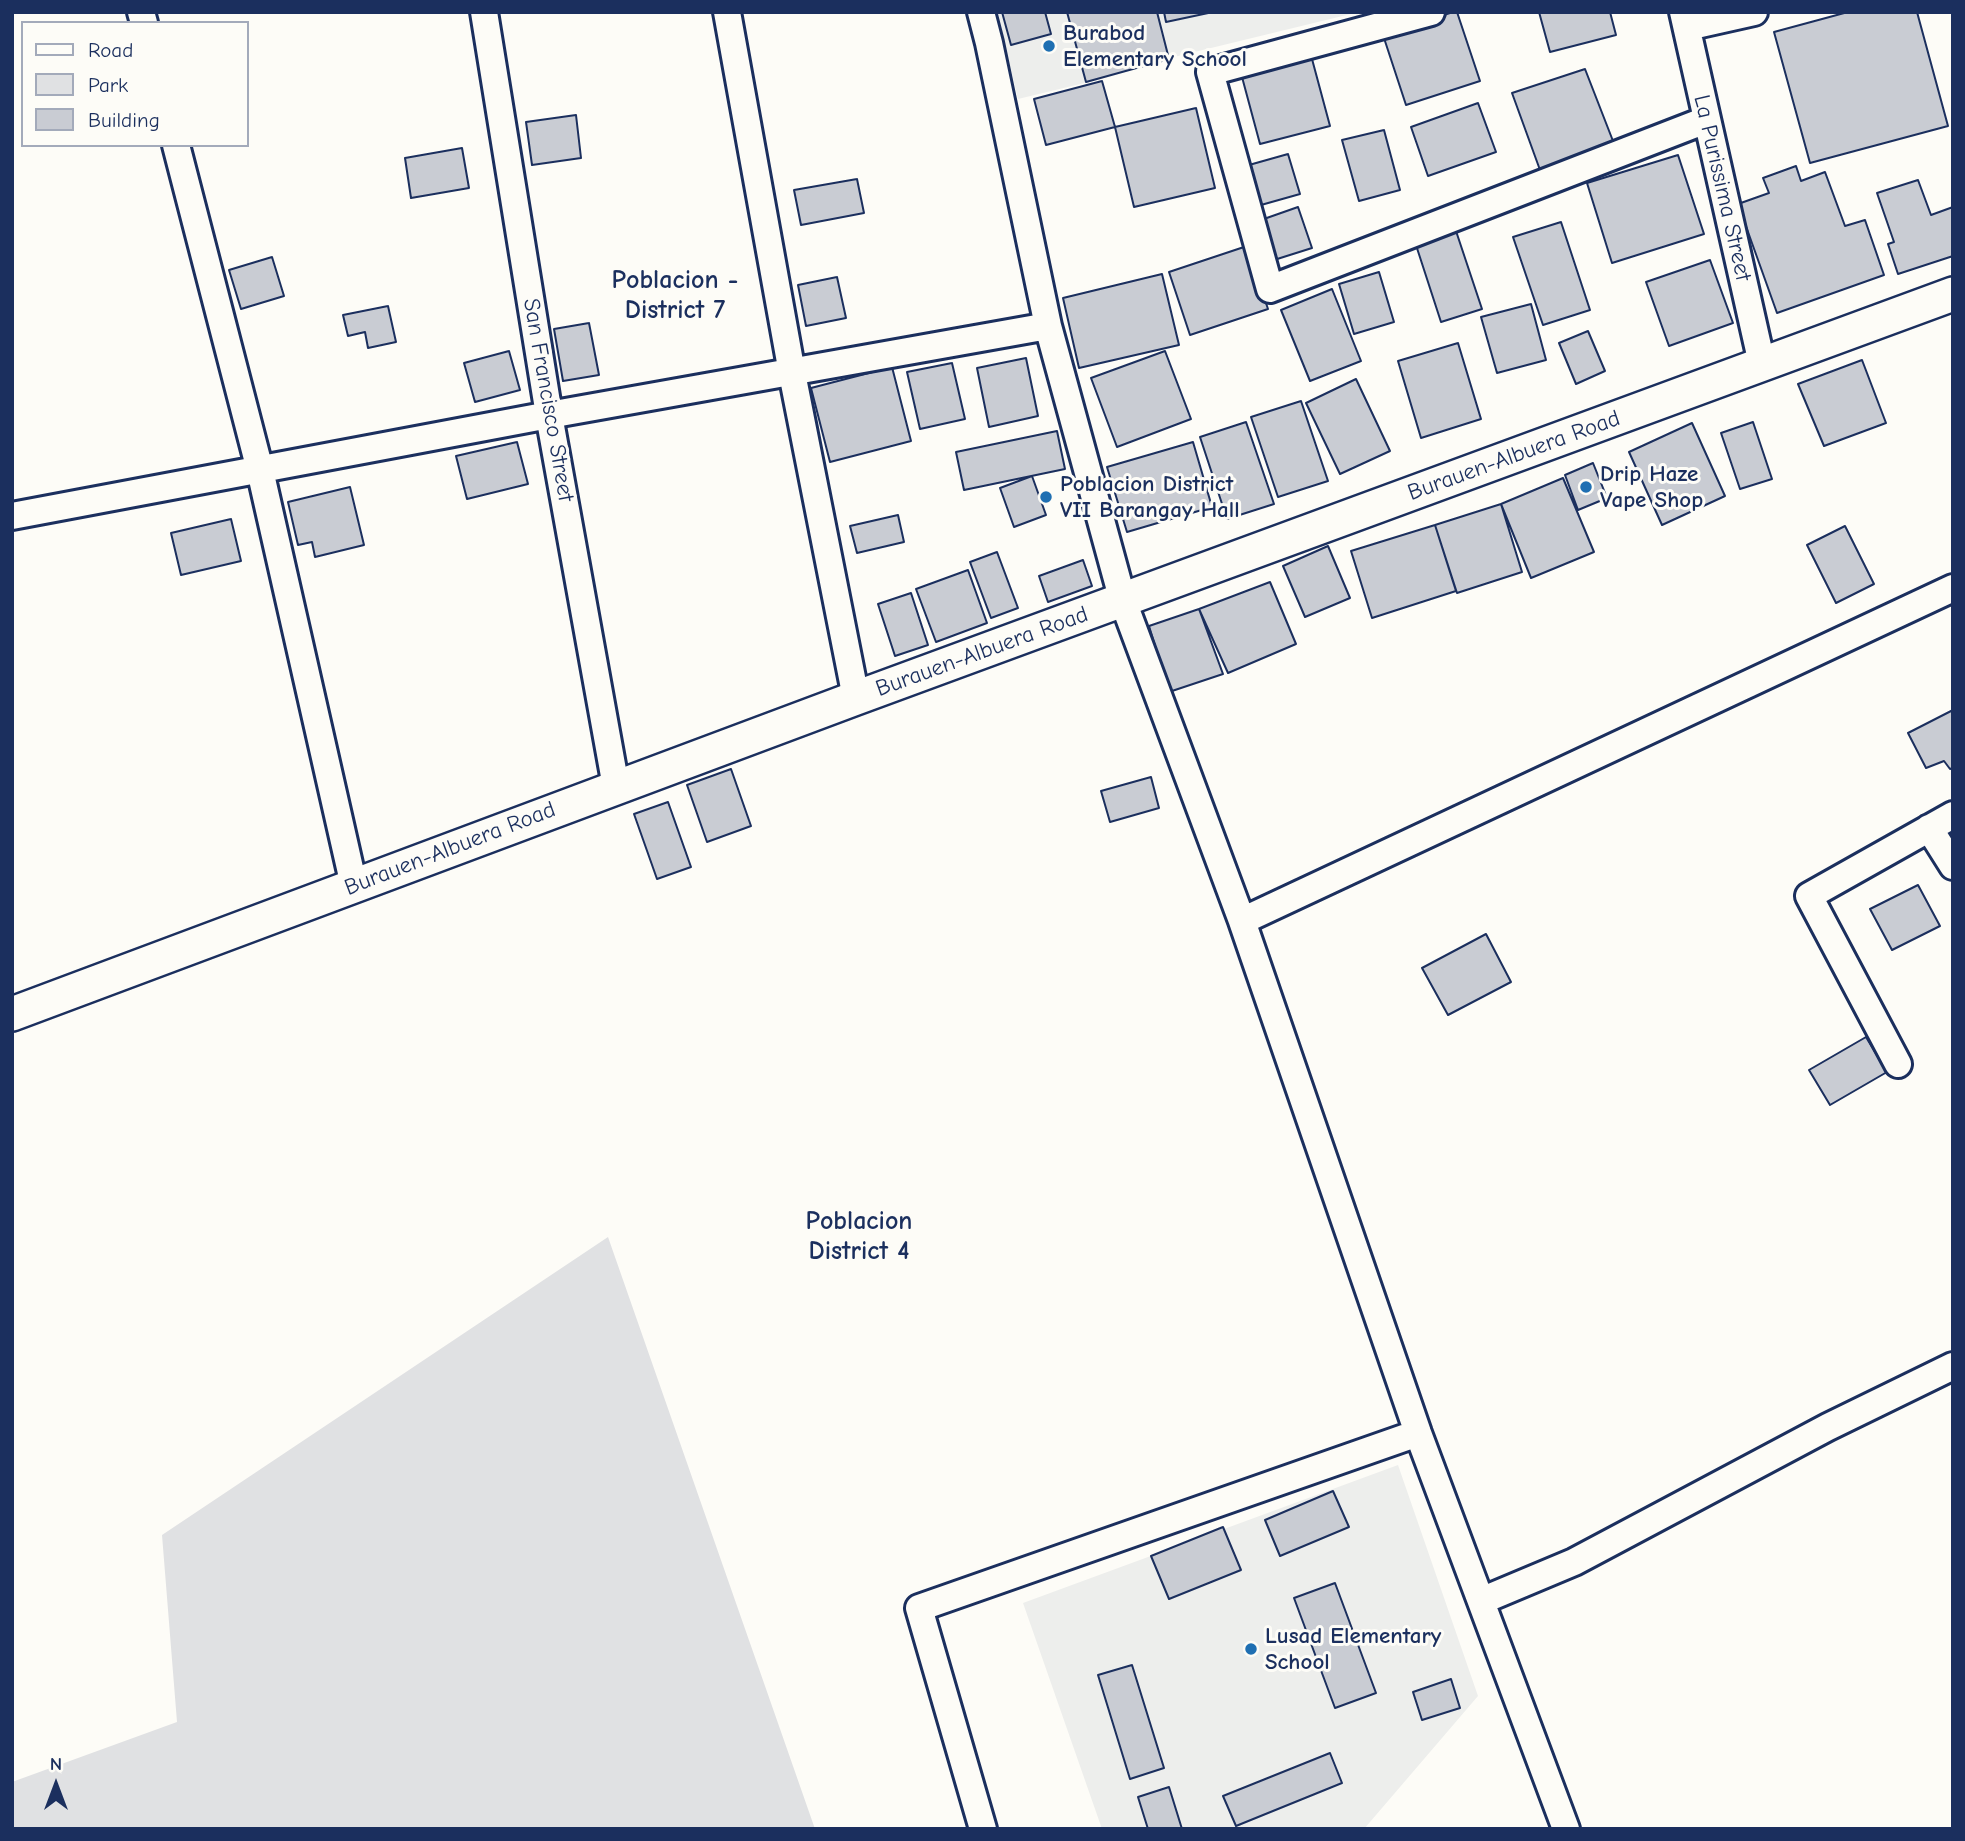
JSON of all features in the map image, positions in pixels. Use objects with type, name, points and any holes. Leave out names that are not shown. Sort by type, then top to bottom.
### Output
[{"type":"street","name":"San Francisco Street","points":[[484,12],[549,415],[616,787]]},
{"type":"street","points":[[727,12],[792,373],[856,698]]},
{"type":"street","points":[[981,12],[1048,326],[1123,601],[1242,921],[1418,1433],[1566,1829]]},
{"type":"street","points":[[1431,12],[1210,72],[1270,289],[1706,120]]},
{"type":"street","points":[[1685,20],[1754,12]]},
{"type":"street","name":"La Purissima Street","points":[[1685,20],[1762,365]]},
{"type":"street","points":[[177,147],[260,470],[354,886]]},
{"type":"street","name":"Burauen-Albuera Road","points":[[12,1014],[616,787],[1953,294]]},
{"type":"street","points":[[12,516],[549,415],[1048,326]]},
{"type":"street","points":[[1242,921],[1953,588]]},
{"type":"street","points":[[1898,1064],[1809,896],[1953,815]]},
{"type":"street","points":[[1929,828],[1953,866]]},
{"type":"street","points":[[1481,1601],[1574,1562],[1828,1427],[1953,1366]]},
{"type":"street","points":[[983,1829],[919,1608],[1418,1433]]},
{"type":"shaded area","points":[[997,12],[1359,12],[1100,75],[1101,79],[1018,99]]},
{"type":"shaded area","name":"Lusad Elementary School","points":[[1398,1465],[1478,1696],[1364,1829],[1102,1829],[1023,1603]]},
{"type":"green space","points":[[608,1237],[815,1829],[12,1829],[12,1782],[177,1722],[162,1535]]},
{"type":"building","points":[[1002,12],[1045,12],[1051,34],[1011,45]]},
{"type":"building","points":[[1067,12],[1157,12],[1169,59],[1086,82]]},
{"type":"building","points":[[1164,12],[1213,12],[1166,22]]},
{"type":"building","points":[[1457,12],[1480,81],[1406,105],[1383,35]]},
{"type":"building","points":[[1539,12],[1610,12],[1616,35],[1550,52]]},
{"type":"building","points":[[1848,12],[1917,12],[1948,126],[1810,163],[1774,32]]},
{"type":"building","points":[[1312,59],[1330,126],[1260,144],[1242,77]]},
{"type":"building","points":[[1585,69],[1613,141],[1540,170],[1512,93]]},
{"type":"building","points":[[1102,81],[1115,127],[1046,145],[1034,99]]},
{"type":"building","points":[[1478,103],[1496,152],[1428,176],[1411,127]]},
{"type":"building","points":[[1196,108],[1215,188],[1134,207],[1115,127]]},
{"type":"building","points":[[576,115],[581,158],[532,165],[526,122]]},
{"type":"building","points":[[1384,130],[1400,190],[1359,201],[1342,140]]},
{"type":"building","points":[[462,148],[469,188],[411,198],[405,158]]},
{"type":"building","points":[[1288,154],[1300,194],[1261,205],[1249,165]]},
{"type":"building","points":[[1678,155],[1704,234],[1612,263],[1587,183]]},
{"type":"building","points":[[1796,166],[1801,181],[1825,172],[1845,226],[1865,220],[1884,275],[1777,313],[1738,204],[1769,193],[1763,178]]},
{"type":"building","points":[[857,179],[864,213],[801,225],[794,190]]},
{"type":"building","points":[[1918,180],[1931,215],[1953,207],[1953,256],[1898,274],[1888,244],[1894,242],[1877,193]]},
{"type":"building","points":[[1298,207],[1312,248],[1274,260],[1261,220]]},
{"type":"building","points":[[1561,222],[1590,310],[1543,325],[1513,237]]},
{"type":"building","points":[[1455,228],[1482,309],[1441,322],[1415,242]]},
{"type":"building","points":[[1247,246],[1268,309],[1190,335],[1169,272]]},
{"type":"building","points":[[272,257],[284,296],[241,309],[229,270]]},
{"type":"building","points":[[1710,260],[1733,323],[1669,346],[1646,282]]},
{"type":"building","points":[[1379,272],[1394,322],[1354,334],[1339,284]]},
{"type":"building","points":[[1162,274],[1179,345],[1079,368],[1063,298]]},
{"type":"building","points":[[837,277],[846,318],[806,326],[798,285]]},
{"type":"building","points":[[1332,289],[1361,361],[1310,381],[1281,310]]},
{"type":"building","points":[[1531,304],[1546,360],[1497,373],[1481,317]]},
{"type":"building","points":[[388,306],[396,342],[368,348],[365,332],[348,336],[343,315]]},
{"type":"building","points":[[589,323],[599,375],[563,381],[554,329]]},
{"type":"building","points":[[1588,331],[1605,371],[1576,384],[1559,343]]},
{"type":"building","points":[[1458,343],[1481,419],[1421,438],[1398,361]]},
{"type":"building","points":[[509,351],[520,390],[475,402],[464,363]]},
{"type":"building","points":[[1165,351],[1191,419],[1117,447],[1091,378]]},
{"type":"building","points":[[1026,358],[1038,416],[989,427],[977,368]]},
{"type":"building","points":[[1862,360],[1886,423],[1824,446],[1798,384]]},
{"type":"building","points":[[952,363],[965,419],[920,429],[907,372]]},
{"type":"building","points":[[892,367],[911,441],[830,462],[811,388]]},
{"type":"building","points":[[1356,379],[1390,451],[1340,474],[1306,403]]},
{"type":"building","points":[[1301,401],[1328,481],[1278,497],[1251,417]]},
{"type":"building","points":[[1246,422],[1274,504],[1227,519],[1200,437]]},
{"type":"building","points":[[1753,422],[1772,479],[1740,489],[1721,433]]},
{"type":"building","points":[[1692,423],[1725,496],[1662,525],[1629,452]]},
{"type":"building","points":[[1057,431],[1065,469],[964,490],[956,452]]},
{"type":"building","points":[[517,442],[528,484],[467,499],[456,456]]},
{"type":"building","points":[[1193,442],[1212,507],[1127,532],[1107,467]]},
{"type":"building","name":"Drip Haze Vape Shop","points":[[1593,463],[1607,498],[1578,510],[1565,475]]},
{"type":"building","points":[[1032,476],[1046,515],[1014,527],[1000,488]]},
{"type":"building","points":[[1563,478],[1594,552],[1531,578],[1501,504]]},
{"type":"building","points":[[350,487],[364,545],[315,557],[312,542],[298,545],[288,502]]},
{"type":"building","points":[[1501,504],[1522,572],[1457,593],[1435,525]]},
{"type":"building","points":[[898,515],[904,542],[857,553],[850,526]]},
{"type":"building","points":[[231,519],[241,561],[181,575],[171,533]]},
{"type":"building","points":[[1435,525],[1456,591],[1372,618],[1351,551]]},
{"type":"building","points":[[1845,526],[1874,584],[1836,603],[1807,545]]},
{"type":"building","points":[[1328,546],[1350,598],[1305,617],[1283,566]]},
{"type":"building","points":[[997,552],[1018,608],[991,618],[970,562]]},
{"type":"building","points":[[1083,560],[1092,586],[1048,602],[1039,576]]},
{"type":"building","points":[[968,570],[987,623],[936,642],[916,589]]},
{"type":"building","points":[[1270,582],[1296,644],[1228,673],[1199,609]]},
{"type":"building","points":[[911,593],[928,645],[895,656],[878,604]]},
{"type":"building","points":[[1199,609],[1223,674],[1169,692],[1149,626]]},
{"type":"building","points":[[1953,710],[1953,768],[1950,769],[1944,761],[1926,768],[1908,733]]},
{"type":"building","points":[[731,769],[751,826],[707,842],[687,785]]},
{"type":"building","points":[[1151,777],[1159,808],[1110,822],[1101,791]]},
{"type":"building","points":[[668,802],[691,867],[657,879],[634,814]]},
{"type":"building","points":[[1918,885],[1940,926],[1892,950],[1870,909]]},
{"type":"building","points":[[1486,934],[1511,982],[1448,1015],[1422,968]]},
{"type":"building","points":[[1866,1037],[1887,1072],[1830,1105],[1809,1070]]},
{"type":"building","points":[[1333,1491],[1349,1527],[1280,1556],[1265,1520]]},
{"type":"building","points":[[1223,1527],[1241,1570],[1169,1599],[1151,1556]]},
{"type":"building","points":[[1335,1583],[1376,1693],[1335,1708],[1294,1598]]},
{"type":"building","points":[[1132,1665],[1164,1768],[1130,1779],[1098,1675]]},
{"type":"building","points":[[1451,1679],[1460,1708],[1422,1720],[1413,1692]]},
{"type":"building","points":[[1330,1753],[1342,1783],[1236,1826],[1223,1796]]},
{"type":"building","points":[[1169,1787],[1182,1829],[1148,1829],[1138,1797]]},
{"type":"place","name":"Burabod Elementary School","points":[[1049,46]]},
{"type":"place","name":"Drip Haze Vape Shop","points":[[1586,487]]},
{"type":"place","name":"Poblacion District VII Barangay Hall","points":[[1046,497]]},
{"type":"place","name":"Lusad Elementary School","points":[[1251,1649]]},
{"type":"district","name":"Poblacion - District 7","points":[[675,296]]},
{"type":"district","name":"Poblacion District 4","points":[[859,1237]]}]
